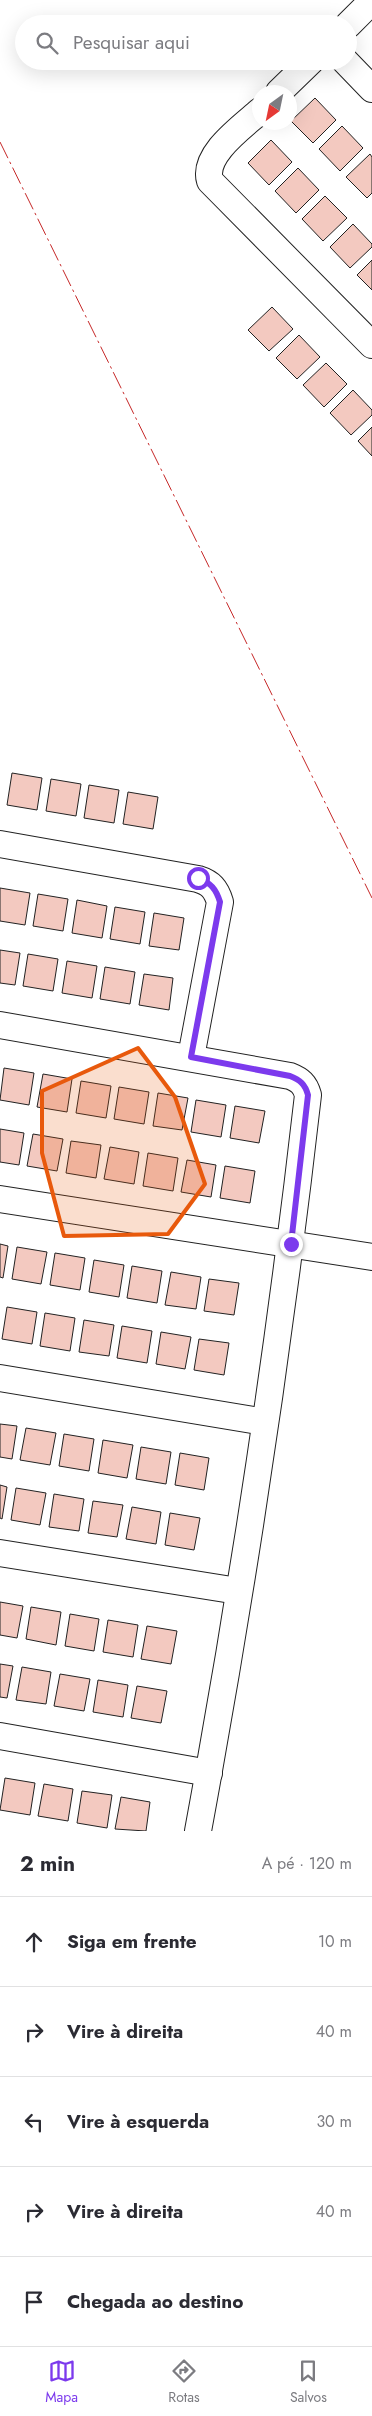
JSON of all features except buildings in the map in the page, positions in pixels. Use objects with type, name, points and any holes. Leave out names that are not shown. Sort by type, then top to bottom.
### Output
[{"type":"street","points":[[357,16],[372,2]]},
{"type":"street","points":[[285,85],[301,70]]},
{"type":"street","points":[[354,70],[372,89]]},
{"type":"street","points":[[252,118],[219,149],[211,160],[207,171],[210,181],[372,345]]},
{"type":"street","points":[[0,844],[198,878],[209,883],[217,892],[220,902],[191,1057]]},
{"type":"street","points":[[0,1025],[191,1057],[290,1076],[299,1080],[306,1087],[308,1095],[291,1244],[265,1422],[198,1831]]},
{"type":"street","points":[[0,1199],[372,1257]]},
{"type":"street","points":[[0,1378],[265,1422]]},
{"type":"street","points":[[0,1553],[238,1591]]},
{"type":"street","points":[[0,1736],[209,1773]]},
{"type":"highlighted area","points":[[138,1048],[175,1097],[205,1184],[168,1234],[64,1236],[42,1153],[42,1091]]},
{"type":"power","points":[[0,142],[372,898]]},
{"type":"route","points":[[198,878],[209,883],[217,892],[220,902],[191,1057],[290,1076],[299,1080],[306,1087],[308,1095],[291,1244]]}]
